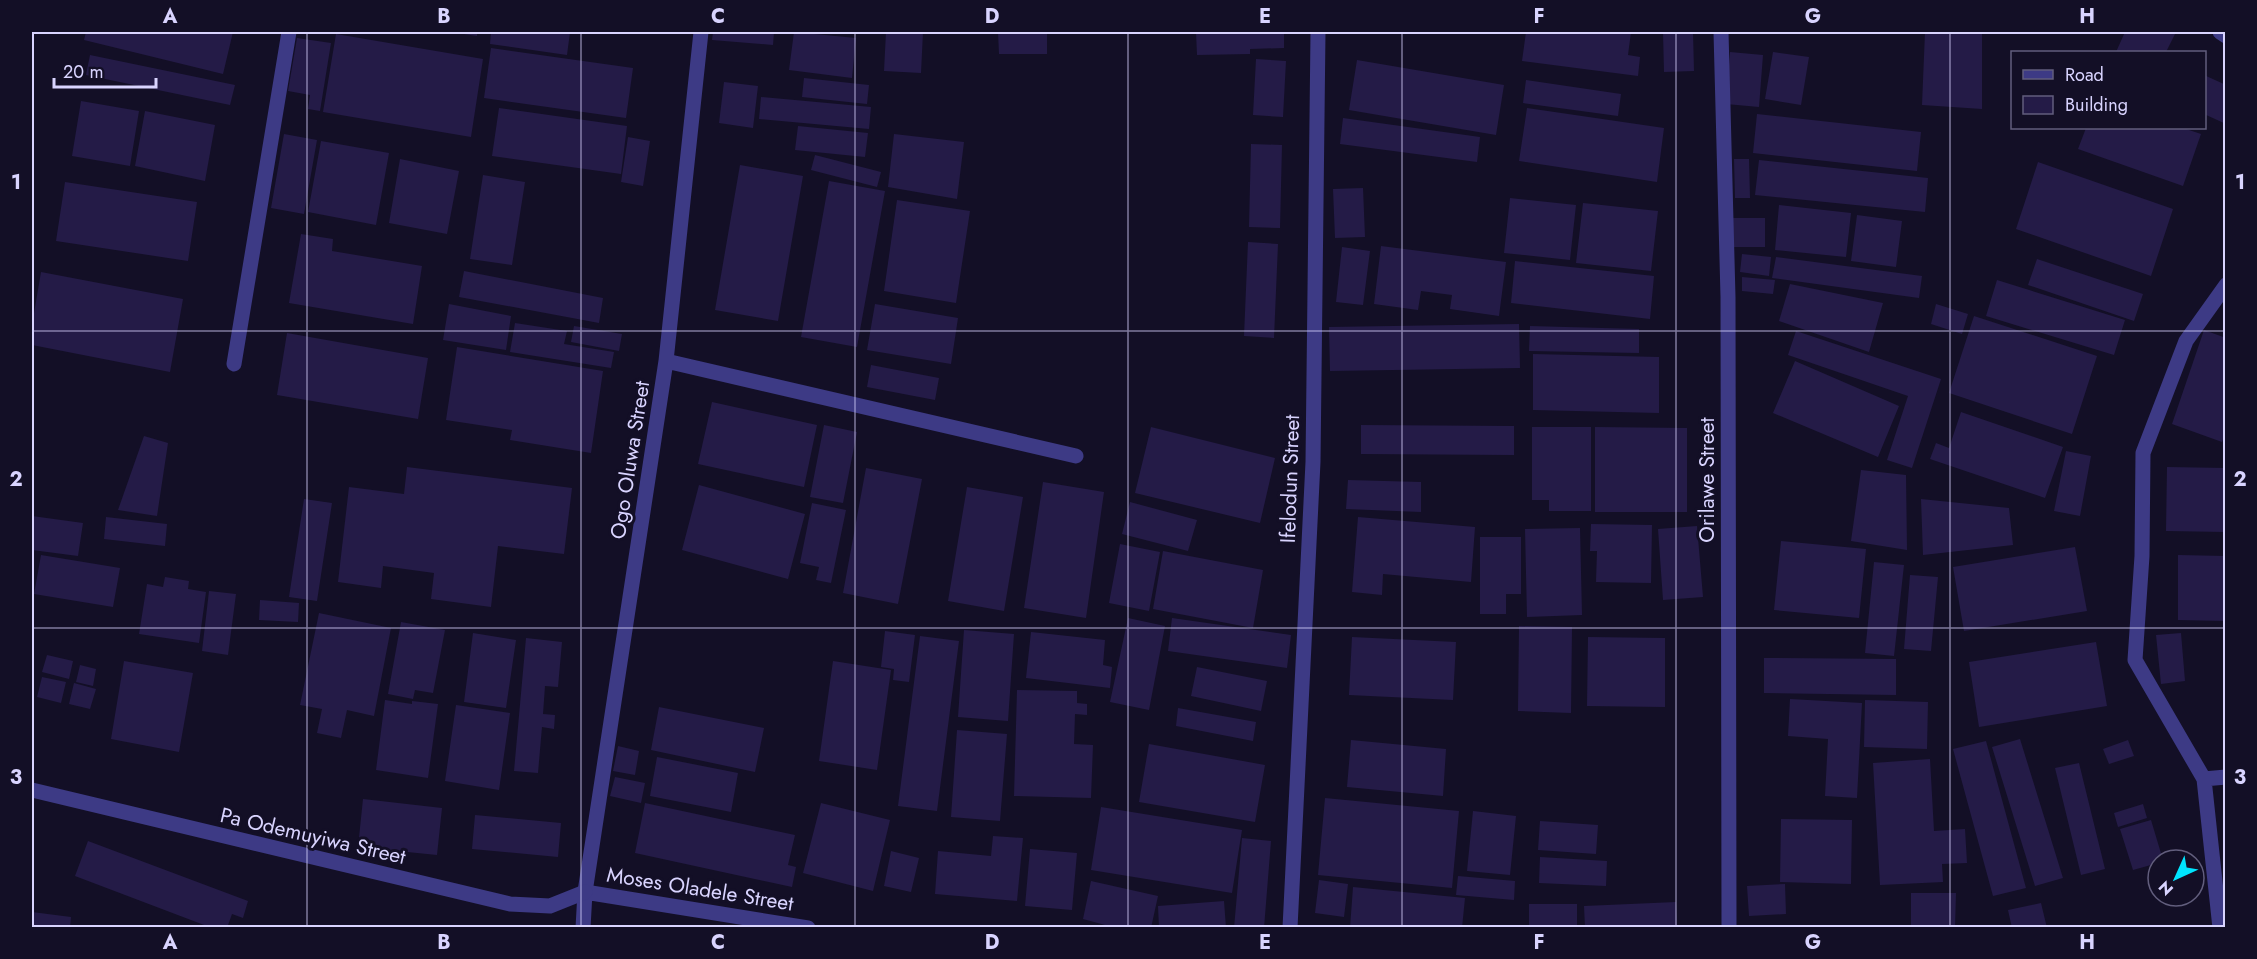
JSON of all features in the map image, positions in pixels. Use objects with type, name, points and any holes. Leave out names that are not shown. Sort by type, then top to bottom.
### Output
[{"type":"street","points":[[234,364],[289,32]]},
{"type":"street","name":"Ogo Oluwa Street","points":[[583,927],[585,892],[666,361],[701,32]]},
{"type":"street","name":"Ifelodun Street","points":[[1290,927],[1313,462],[1318,32]]},
{"type":"street","name":"Orilawe Street","points":[[1721,32],[1728,309],[1729,927]]},
{"type":"street","points":[[2220,32],[2226,36]]},
{"type":"street","points":[[2220,927],[2204,779],[2135,660],[2142,556],[2143,453],[2186,341],[2226,285]]},
{"type":"street","points":[[666,361],[1076,456]]},
{"type":"street","points":[[2204,779],[2226,777]]},
{"type":"street","name":"Pa Odemuyiwa Street","points":[[32,790],[510,904],[550,906],[585,892]]},
{"type":"street","name":"Moses Oladele Street","points":[[585,892],[808,927]]},
{"type":"building","points":[[86,32],[233,32],[223,74],[84,40]]},
{"type":"building","points":[[451,32],[477,32],[477,36]]},
{"type":"building","points":[[491,32],[570,32],[567,55],[490,44]]},
{"type":"building","points":[[713,32],[774,32],[773,45],[712,40]]},
{"type":"building","points":[[794,32],[856,38],[852,78],[789,70]]},
{"type":"building","points":[[886,32],[923,32],[921,73],[884,71]]},
{"type":"building","points":[[998,32],[1047,32],[1047,54],[999,54]]},
{"type":"building","points":[[1196,32],[1284,32],[1284,48],[1250,49],[1250,54],[1197,55]]},
{"type":"building","points":[[1526,32],[1631,32],[1628,55],[1640,57],[1638,76],[1522,61]]},
{"type":"building","points":[[1663,32],[1693,32],[1694,71],[1664,72]]},
{"type":"building","points":[[1925,32],[1982,32],[1982,109],[1922,105]]},
{"type":"building","points":[[2125,32],[2176,32],[2166,51],[2116,51]]},
{"type":"building","points":[[336,34],[483,59],[471,137],[323,112]]},
{"type":"building","points":[[297,38],[331,43],[320,111],[308,109],[310,95],[288,91]]},
{"type":"building","points":[[491,48],[633,68],[626,118],[484,98]]},
{"type":"building","points":[[1730,52],[1763,55],[1759,107],[1726,104]]},
{"type":"building","points":[[1773,52],[1809,57],[1801,105],[1765,99]]},
{"type":"building","points":[[90,55],[235,85],[230,105],[86,75]]},
{"type":"building","points":[[1256,59],[1286,61],[1283,117],[1253,115]]},
{"type":"building","points":[[1357,60],[1504,85],[1496,135],[1349,110]]},
{"type":"building","points":[[2206,76],[2226,85],[2226,124],[2206,115]]},
{"type":"building","points":[[804,78],[869,85],[867,104],[802,97]]},
{"type":"building","points":[[1526,80],[1621,94],[1618,116],[1523,103]]},
{"type":"building","points":[[724,82],[758,86],[753,128],[719,123]]},
{"type":"building","points":[[761,97],[871,107],[869,129],[759,119]]},
{"type":"building","points":[[81,101],[139,111],[130,166],[72,156]]},
{"type":"building","points":[[499,108],[627,126],[621,174],[492,156]]},
{"type":"building","points":[[1527,108],[1664,128],[1657,182],[1519,161]]},
{"type":"building","points":[[145,111],[215,125],[205,181],[135,166]]},
{"type":"building","points":[[1757,114],[1921,132],[1917,171],[1753,153]]},
{"type":"building","points":[[1343,118],[1480,137],[1477,162],[1340,144]]},
{"type":"building","points":[[798,126],[868,133],[865,157],[795,150]]},
{"type":"building","points":[[2086,129],[2186,129],[2201,134],[2183,186],[2078,149]]},
{"type":"building","points":[[284,134],[317,140],[304,214],[271,208]]},
{"type":"building","points":[[894,134],[964,142],[957,199],[888,187]]},
{"type":"building","points":[[628,137],[650,141],[643,186],[621,182]]},
{"type":"building","points":[[321,141],[389,153],[376,225],[308,212]]},
{"type":"building","points":[[1251,144],[1282,145],[1280,228],[1249,227]]},
{"type":"building","points":[[815,155],[881,172],[877,187],[811,170]]},
{"type":"building","points":[[400,159],[459,171],[447,234],[389,223]]},
{"type":"building","points":[[1734,159],[1749,159],[1750,198],[1735,198]]},
{"type":"building","points":[[1759,160],[1928,178],[1925,212],[1755,195]]},
{"type":"building","points":[[2038,162],[2173,209],[2151,276],[2016,229]]},
{"type":"building","points":[[740,165],[803,176],[778,321],[715,310]]},
{"type":"building","points":[[483,175],[525,182],[512,265],[470,259]]},
{"type":"building","points":[[829,181],[885,191],[857,347],[801,337]]},
{"type":"building","points":[[65,182],[197,202],[188,261],[56,241]]},
{"type":"building","points":[[1363,188],[1365,237],[1335,238],[1333,189]]},
{"type":"building","points":[[1510,198],[1576,205],[1570,260],[1504,253]]},
{"type":"building","points":[[897,200],[970,211],[956,303],[884,291]]},
{"type":"building","points":[[1583,203],[1658,211],[1651,271],[1576,263]]},
{"type":"building","points":[[1779,205],[1851,213],[1846,257],[1775,250]]},
{"type":"building","points":[[1857,215],[1902,221],[1896,267],[1851,261]]},
{"type":"building","points":[[1731,218],[1765,218],[1765,247],[1730,247]]},
{"type":"building","points":[[301,234],[333,239],[332,251],[422,266],[413,324],[289,303]]},
{"type":"building","points":[[1248,242],[1278,244],[1274,338],[1244,336]]},
{"type":"building","points":[[1381,246],[1506,262],[1499,316],[1450,309],[1452,295],[1421,291],[1418,310],[1374,304]]},
{"type":"building","points":[[1342,247],[1370,251],[1363,305],[1336,302]]},
{"type":"building","points":[[1742,254],[1771,257],[1769,276],[1740,272]]},
{"type":"building","points":[[1776,257],[1922,276],[1919,298],[1772,278]]},
{"type":"building","points":[[2037,259],[2143,294],[2134,321],[2028,285]]},
{"type":"building","points":[[1515,261],[1654,276],[1650,319],[1511,303]]},
{"type":"building","points":[[464,271],[603,298],[599,323],[459,297]]},
{"type":"building","points":[[41,272],[183,299],[170,372],[32,345],[32,325]]},
{"type":"building","points":[[1742,277],[1775,280],[1773,294],[1742,291]]},
{"type":"building","points":[[1997,280],[2125,320],[2114,355],[1986,316]]},
{"type":"building","points":[[1790,284],[1883,303],[1869,352],[1779,321]]},
{"type":"building","points":[[449,304],[511,316],[506,350],[443,340]]},
{"type":"building","points":[[875,304],[958,318],[951,364],[867,350]]},
{"type":"building","points":[[1936,304],[1968,314],[1962,334],[1931,324]]},
{"type":"building","points":[[1974,316],[2097,356],[2072,434],[1949,393]]},
{"type":"building","points":[[515,323],[567,331],[564,344],[614,352],[611,368],[510,352]]},
{"type":"building","points":[[1519,324],[1520,368],[1330,371],[1329,327]]},
{"type":"building","points":[[574,326],[622,334],[619,351],[571,342]]},
{"type":"building","points":[[1530,326],[1639,329],[1639,353],[1529,351]]},
{"type":"building","points":[[2204,330],[2226,338],[2226,432],[2222,442],[2172,424]]},
{"type":"building","points":[[1796,331],[1941,379],[1912,468],[1887,460],[1908,396],[1788,355]]},
{"type":"building","points":[[287,333],[428,358],[418,419],[277,395]]},
{"type":"building","points":[[457,347],[603,371],[591,453],[510,440],[512,430],[446,420]]},
{"type":"building","points":[[1533,354],[1659,357],[1659,413],[1533,410]]},
{"type":"building","points":[[1795,361],[1899,406],[1878,457],[1773,413]]},
{"type":"building","points":[[871,365],[939,378],[935,400],[867,387]]},
{"type":"building","points":[[712,402],[817,425],[804,487],[698,464]]},
{"type":"building","points":[[1961,412],[2063,447],[2045,498],[1930,459],[1936,443],[1949,448]]},
{"type":"building","points":[[824,425],[857,432],[843,503],[810,497]]},
{"type":"building","points":[[1361,425],[1514,426],[1514,455],[1361,454]]},
{"type":"building","points":[[1151,427],[1275,458],[1260,523],[1135,493]]},
{"type":"building","points":[[1532,427],[1591,427],[1591,511],[1549,511],[1549,500],[1532,500]]},
{"type":"building","points":[[1595,427],[1687,428],[1687,512],[1595,512]]},
{"type":"building","points":[[144,436],[168,443],[157,516],[118,510]]},
{"type":"building","points":[[2066,451],[2091,456],[2080,516],[2054,511]]},
{"type":"building","points":[[407,467],[572,488],[564,554],[498,546],[491,607],[431,599],[434,573],[383,566],[381,588],[338,582],[349,487],[404,494]]},
{"type":"building","points":[[2167,467],[2226,468],[2226,532],[2166,531]]},
{"type":"building","points":[[866,468],[922,479],[898,604],[843,593]]},
{"type":"building","points":[[1861,470],[1906,475],[1907,550],[1851,541]]},
{"type":"building","points":[[1348,480],[1421,482],[1421,512],[1346,509]]},
{"type":"building","points":[[1043,482],[1104,492],[1086,618],[1024,608]]},
{"type":"building","points":[[699,485],[805,514],[788,579],[682,550]]},
{"type":"building","points":[[967,487],[1023,497],[1004,611],[948,601]]},
{"type":"building","points":[[304,499],[332,503],[317,601],[289,597]]},
{"type":"building","points":[[1921,499],[2009,508],[2013,545],[1923,555]]},
{"type":"building","points":[[1130,502],[1197,520],[1188,551],[1122,534]]},
{"type":"building","points":[[812,503],[846,510],[831,583],[816,580],[819,567],[800,563]]},
{"type":"building","points":[[32,516],[83,523],[78,556],[32,550]]},
{"type":"building","points":[[106,517],[167,524],[165,546],[104,539]]},
{"type":"building","points":[[1358,517],[1475,527],[1471,582],[1383,574],[1382,595],[1352,592]]},
{"type":"building","points":[[1591,524],[1652,525],[1651,583],[1596,582],[1597,551],[1590,551]]},
{"type":"building","points":[[1697,526],[1703,597],[1663,600],[1658,529]]},
{"type":"building","points":[[1580,528],[1582,615],[1527,617],[1525,529]]},
{"type":"building","points":[[1480,537],[1521,537],[1521,594],[1506,594],[1506,614],[1480,614]]},
{"type":"building","points":[[1781,541],[1866,549],[1859,618],[1774,610]]},
{"type":"building","points":[[1120,544],[1160,552],[1149,611],[1109,603]]},
{"type":"building","points":[[2075,547],[2087,611],[1964,631],[1953,567]]},
{"type":"building","points":[[1163,551],[1263,570],[1253,628],[1153,609]]},
{"type":"building","points":[[41,555],[120,568],[113,607],[34,594]]},
{"type":"building","points":[[2178,555],[2226,556],[2226,621],[2178,620]]},
{"type":"building","points":[[1874,562],[1904,565],[1894,656],[1865,653]]},
{"type":"building","points":[[1910,575],[1938,577],[1931,651],[1904,649]]},
{"type":"building","points":[[165,577],[189,581],[188,589],[206,592],[199,643],[139,634],[147,584],[163,587]]},
{"type":"building","points":[[209,591],[236,594],[228,655],[202,651]]},
{"type":"building","points":[[260,600],[299,603],[298,622],[259,620]]},
{"type":"building","points":[[319,613],[391,628],[374,716],[347,710],[341,738],[317,733],[322,709],[300,705]]},
{"type":"building","points":[[1128,618],[1165,626],[1149,710],[1110,702]]},
{"type":"building","points":[[1172,618],[1291,635],[1287,668],[1168,651]]},
{"type":"building","points":[[401,622],[445,630],[433,693],[415,690],[413,699],[388,694]]},
{"type":"building","points":[[1519,626],[1572,627],[1571,713],[1518,711]]},
{"type":"building","points":[[964,630],[1014,634],[1008,721],[958,717]]},
{"type":"building","points":[[885,631],[915,635],[909,682],[893,680],[894,669],[881,667]]},
{"type":"building","points":[[1031,632],[1105,640],[1103,665],[1112,667],[1110,688],[1026,678]]},
{"type":"building","points":[[473,633],[516,640],[506,708],[464,702]]},
{"type":"building","points":[[2181,633],[2185,681],[2161,684],[2156,635]]},
{"type":"building","points":[[920,636],[959,641],[937,811],[898,806]]},
{"type":"building","points":[[1352,637],[1456,642],[1453,700],[1349,695]]},
{"type":"building","points":[[1588,637],[1665,638],[1665,707],[1587,706]]},
{"type":"building","points":[[526,638],[562,642],[558,687],[545,686],[543,714],[555,715],[554,729],[542,727],[538,773],[514,771]]},
{"type":"building","points":[[2096,642],[2107,706],[1979,727],[1969,662]]},
{"type":"building","points":[[47,655],[73,661],[69,679],[42,672]]},
{"type":"building","points":[[1764,658],[1896,659],[1896,695],[1764,693]]},
{"type":"building","points":[[124,661],[193,673],[179,752],[111,739]]},
{"type":"building","points":[[833,661],[891,670],[877,770],[819,761]]},
{"type":"building","points":[[80,665],[96,669],[93,686],[76,682]]},
{"type":"building","points":[[1197,667],[1267,681],[1261,711],[1191,696]]},
{"type":"building","points":[[42,677],[66,682],[61,703],[37,697]]},
{"type":"building","points":[[74,683],[96,689],[90,709],[69,704]]},
{"type":"building","points":[[1017,690],[1077,691],[1077,703],[1087,704],[1087,715],[1075,714],[1074,744],[1093,745],[1091,798],[1014,796]]},
{"type":"building","points":[[1790,699],[1862,703],[1857,798],[1825,796],[1828,739],[1788,736]]},
{"type":"building","points":[[385,700],[412,704],[412,701],[438,704],[428,778],[376,770]]},
{"type":"building","points":[[1865,700],[1928,702],[1927,749],[1864,747]]},
{"type":"building","points":[[456,705],[510,713],[499,790],[445,781]]},
{"type":"building","points":[[659,707],[764,728],[755,772],[651,750]]},
{"type":"building","points":[[1178,708],[1256,722],[1253,741],[1176,726]]},
{"type":"building","points":[[957,730],[1007,734],[1000,821],[951,817]]},
{"type":"building","points":[[2020,739],[2063,878],[2035,886],[1992,747]]},
{"type":"building","points":[[1351,740],[1446,749],[1443,796],[1347,787]]},
{"type":"building","points":[[2128,740],[2134,756],[2109,764],[2103,749]]},
{"type":"building","points":[[1986,741],[2026,888],[1993,896],[1953,749]]},
{"type":"building","points":[[1149,744],[1265,765],[1255,822],[1139,802]]},
{"type":"building","points":[[618,746],[639,751],[635,775],[613,771]]},
{"type":"building","points":[[657,757],[738,773],[731,812],[650,796]]},
{"type":"building","points":[[1930,759],[1934,831],[1965,829],[1967,863],[1942,864],[1943,882],[1880,885],[1873,763]]},
{"type":"building","points":[[2079,763],[2105,869],[2081,875],[2055,768]]},
{"type":"building","points":[[615,777],[645,783],[641,803],[610,796]]},
{"type":"building","points":[[1325,798],[1459,811],[1452,888],[1318,875]]},
{"type":"building","points":[[363,799],[442,808],[437,855],[358,847]]},
{"type":"building","points":[[645,803],[795,835],[788,865],[796,867],[792,887],[635,853]]},
{"type":"building","points":[[821,803],[890,820],[873,891],[803,873]]},
{"type":"building","points":[[2143,804],[2147,818],[2118,827],[2114,813]]},
{"type":"building","points":[[1101,807],[1242,830],[1232,893],[1091,870]]},
{"type":"building","points":[[1473,811],[1516,816],[1510,875],[1467,871]]},
{"type":"building","points":[[475,815],[561,823],[558,857],[472,849]]},
{"type":"building","points":[[1781,819],[1852,820],[1851,884],[1780,882]]},
{"type":"building","points":[[2151,820],[2159,848],[2146,848],[2146,866],[2133,870],[2120,829]]},
{"type":"building","points":[[1540,821],[1598,825],[1596,854],[1538,850]]},
{"type":"building","points":[[993,836],[1023,838],[1017,901],[935,894],[938,851],[991,856]]},
{"type":"building","points":[[1242,838],[1271,841],[1264,928],[1234,928]]},
{"type":"building","points":[[88,841],[248,901],[243,918],[232,914],[227,928],[212,928],[75,876]]},
{"type":"building","points":[[1030,849],[1077,853],[1072,910],[1025,906]]},
{"type":"building","points":[[891,851],[919,858],[911,892],[884,886]]},
{"type":"building","points":[[1540,857],[1607,861],[1606,886],[1539,883]]},
{"type":"building","points":[[1458,876],[1515,881],[1514,900],[1456,895]]},
{"type":"building","points":[[1319,880],[1348,884],[1344,917],[1315,913]]},
{"type":"building","points":[[1091,881],[1158,896],[1151,928],[1116,928],[1083,919]]},
{"type":"building","points":[[1785,884],[1786,914],[1749,916],[1747,886]]},
{"type":"building","points":[[1353,887],[1465,898],[1462,928],[1350,928]]},
{"type":"building","points":[[1911,893],[1956,893],[1955,928],[1911,928]]},
{"type":"building","points":[[1224,901],[1226,928],[1159,928],[1158,906]]},
{"type":"building","points":[[1676,902],[1677,928],[1585,928],[1584,906]]},
{"type":"building","points":[[2041,903],[2047,928],[2012,928],[2008,910]]},
{"type":"building","points":[[1529,904],[1577,904],[1577,926],[1529,925]]},
{"type":"building","points":[[32,912],[71,917],[70,928],[32,928]]}]
